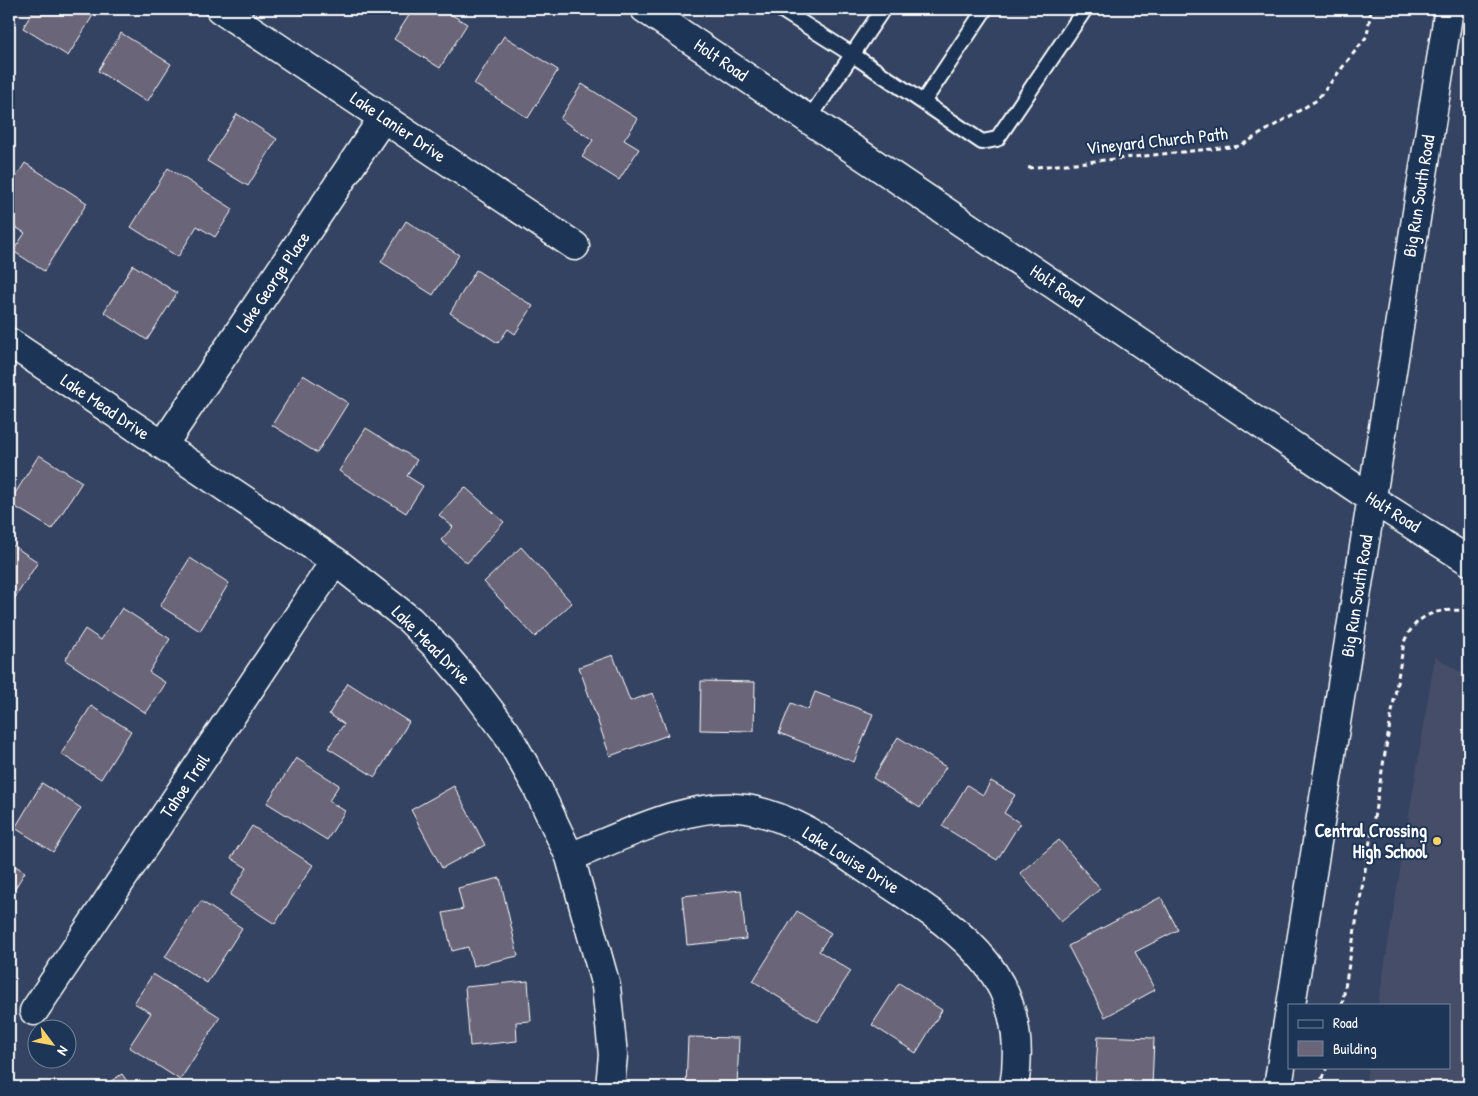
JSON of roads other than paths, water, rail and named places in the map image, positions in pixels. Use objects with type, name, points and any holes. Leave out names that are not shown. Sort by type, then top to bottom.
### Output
[{"type":"street","name":"Lake Lanier Drive","points":[[220,9],[575,246]]},
{"type":"street","name":"Holt Road","points":[[645,9],[672,16],[810,119],[1372,499],[1469,561]]},
{"type":"street","name":"Big Run South Road","points":[[1291,1004],[1358,601],[1372,499],[1450,9]]},
{"type":"street","name":"Lake George Place","points":[[163,446],[383,118]]},
{"type":"street","name":"Lake Mead Drive","points":[[12,351],[163,446],[336,561],[410,620],[441,651],[475,691],[510,740],[537,788],[570,857],[606,986],[613,1055],[610,1087]]},
{"type":"street","name":"Tahoe Trail","points":[[34,1010],[336,561]]},
{"type":"street","name":"Lake Louise Drive","points":[[570,857],[672,818],[712,809],[746,809],[785,820],[816,835],[947,922],[982,954],[1006,995],[1018,1034],[1014,1087]]},
{"type":"street","points":[[1278,1087],[1288,1022]]},
{"type":"lane","points":[[780,9],[853,55],[982,142],[997,139],[1085,9]]},
{"type":"lane","points":[[810,119],[883,9]]},
{"type":"lane","points":[[922,102],[986,9]]},
{"type":"place","name":"Central Crossing High School","points":[[1437,841]]}]
